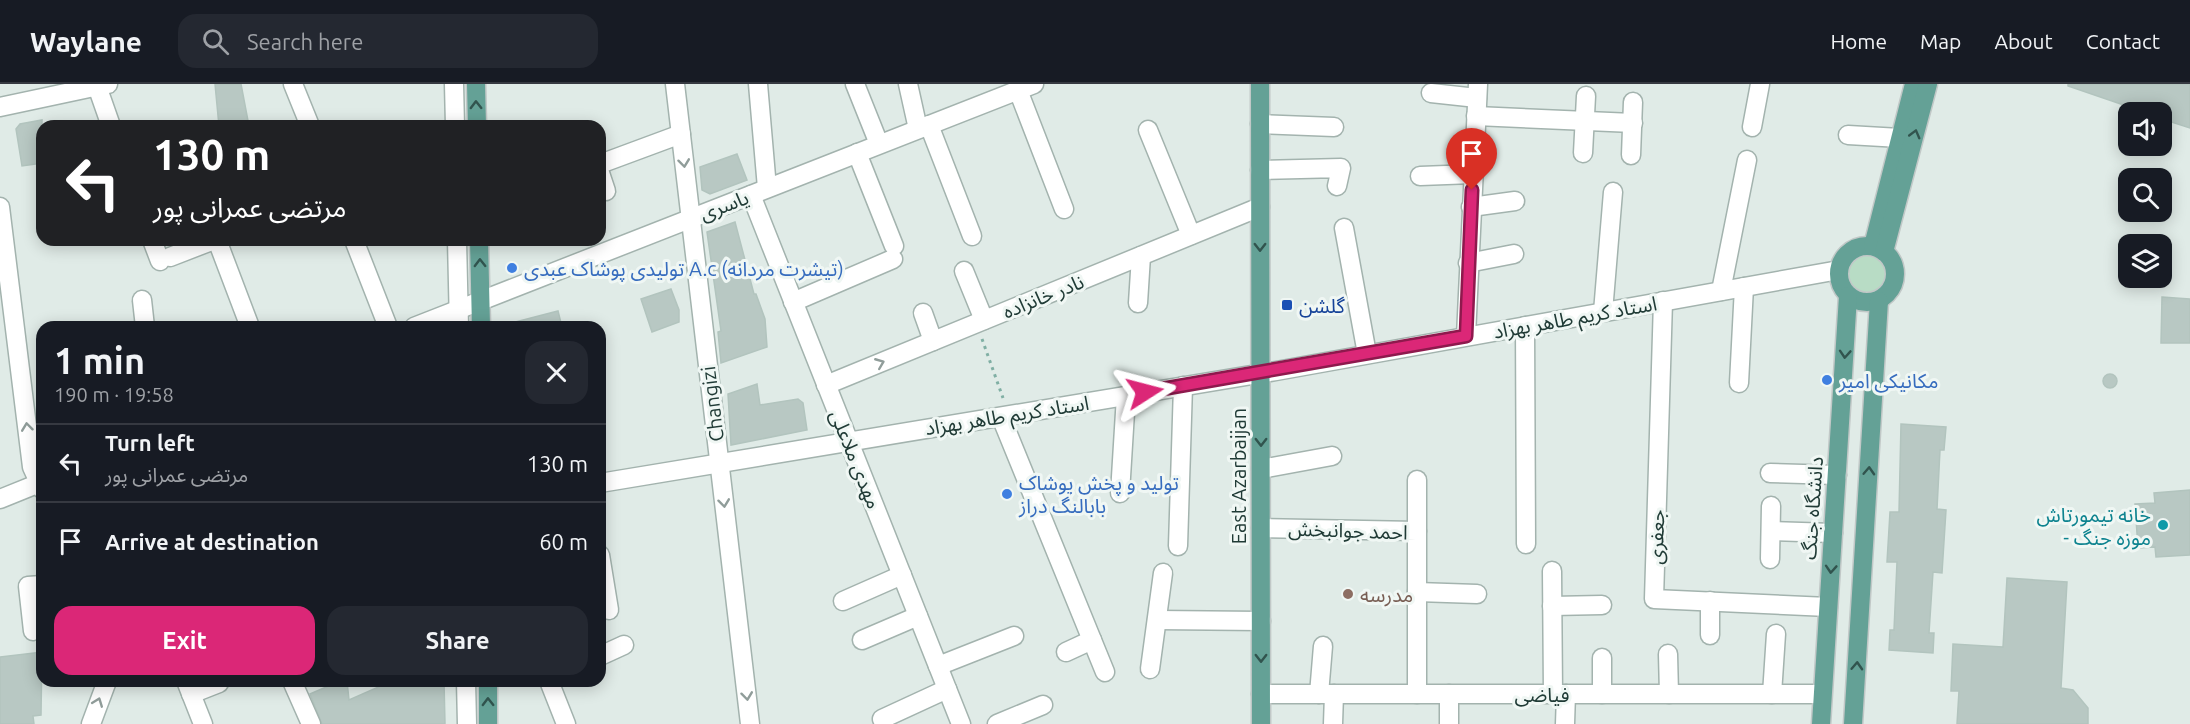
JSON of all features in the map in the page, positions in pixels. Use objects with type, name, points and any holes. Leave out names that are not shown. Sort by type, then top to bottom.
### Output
[{"type":"main road","points":[[476,84],[477,120]]},
{"type":"main road","name":"East Azarbaijan","points":[[1260,84],[1261,724]]},
{"type":"main road","points":[[1879,249],[1900,138],[1914,84]]},
{"type":"main road","points":[[1879,249],[1928,84]]},
{"type":"main road","points":[[479,246],[481,321]]},
{"type":"main road","points":[[1864,246],[1879,249],[1894,265],[1895,282],[1886,296],[1879,301],[1863,303],[1848,296],[1842,288],[1839,270],[1848,254],[1864,246]]},
{"type":"main road","name":"دانشگاه جنگ","points":[[1821,724],[1848,296]]},
{"type":"main road","points":[[1853,724],[1879,301]]},
{"type":"main road","points":[[488,687],[488,724]]},
{"type":"street","points":[[293,84],[308,120]]},
{"type":"street","points":[[454,84],[455,120]]},
{"type":"street","name":"Changizi","points":[[675,84],[750,724]]},
{"type":"street","name":"مهدی ملاعلی","points":[[758,84],[759,191],[794,302],[961,724]]},
{"type":"street","points":[[855,84],[879,144]]},
{"type":"street","points":[[908,84],[924,127],[972,236]]},
{"type":"street","points":[[1752,127],[1760,84]]},
{"type":"street","points":[[0,107],[102,85],[110,120]]},
{"type":"street","points":[[1028,86],[1064,209]]},
{"type":"street","name":"یاسری","points":[[444,321],[459,318],[480,300],[1028,86]]},
{"type":"street","points":[[1431,93],[1477,99],[1584,120],[1633,123]]},
{"type":"street","points":[[1583,153],[1586,96]]},
{"type":"street","points":[[1466,336],[1477,99]]},
{"type":"street","points":[[1631,155],[1633,102]]},
{"type":"street","points":[[1260,124],[1334,127]]},
{"type":"street","points":[[1148,130],[1191,235]]},
{"type":"street","points":[[606,162],[681,134]]},
{"type":"street","points":[[1848,135],[1900,138]]},
{"type":"street","points":[[794,302],[893,253],[857,153]]},
{"type":"street","points":[[1721,291],[1747,160]]},
{"type":"street","points":[[1260,170],[1341,168],[1337,186]]},
{"type":"street","points":[[1420,176],[1473,174]]},
{"type":"street","points":[[1603,312],[1613,192]]},
{"type":"street","points":[[1471,207],[1515,201]]},
{"type":"street","points":[[0,207],[32,467],[36,475]]},
{"type":"street","name":"نادر خانزاده","points":[[826,385],[1260,207]]},
{"type":"street","points":[[1344,228],[1367,354]]},
{"type":"street","points":[[156,246],[165,259],[200,246]]},
{"type":"street","points":[[218,246],[248,321]]},
{"type":"street","points":[[356,246],[386,321]]},
{"type":"street","points":[[457,246],[459,318]]},
{"type":"street","points":[[1468,263],[1514,254]]},
{"type":"street","points":[[1138,303],[1141,256]]},
{"type":"street","name":"استاد کریم طاهر بهزاد","points":[[606,482],[1261,373],[1839,270]]},
{"type":"street","points":[[964,271],[980,322]]},
{"type":"street","points":[[1739,383],[1744,287]]},
{"type":"street","points":[[142,300],[144,321]]},
{"type":"street","name":"جعفری","points":[[1663,301],[1654,599],[1828,607]]},
{"type":"street","points":[[922,313],[933,341]]},
{"type":"street","points":[[1525,326],[1526,544]]},
{"type":"street","points":[[1178,546],[1183,386]]},
{"type":"street","points":[[1120,493],[1126,396]]},
{"type":"street","points":[[1005,416],[1105,672]]},
{"type":"street","points":[[1261,469],[1332,456]]},
{"type":"street","points":[[1770,473],[1837,475]]},
{"type":"street","points":[[1417,480],[1417,531]]},
{"type":"street","points":[[0,499],[36,487]]},
{"type":"street","points":[[1770,559],[1771,506]]},
{"type":"street","name":"احمد جوانبخش","points":[[1261,528],[1417,531],[1417,694]]},
{"type":"street","points":[[1771,531],[1833,533]]},
{"type":"street","points":[[1552,571],[1552,606],[1565,724]]},
{"type":"street","points":[[1150,669],[1163,573]]},
{"type":"street","points":[[843,601],[902,575]]},
{"type":"street","points":[[33,631],[28,586],[36,585]]},
{"type":"street","points":[[606,592],[609,610]]},
{"type":"street","points":[[1417,592],[1477,594]]},
{"type":"street","points":[[1710,601],[1710,634]]},
{"type":"street","points":[[1552,606],[1602,606]]},
{"type":"street","points":[[862,640],[918,616]]},
{"type":"street","points":[[1157,620],[1261,621]]},
{"type":"street","points":[[1772,694],[1776,634]]},
{"type":"street","points":[[938,666],[1014,636]]},
{"type":"street","points":[[1066,652],[1092,640]]},
{"type":"street","points":[[606,653],[624,645]]},
{"type":"street","points":[[1323,646],[1326,694],[1333,724]]},
{"type":"street","points":[[1668,654],[1669,694]]},
{"type":"street","points":[[1602,658],[1602,694]]},
{"type":"street","points":[[91,724],[104,687]]},
{"type":"street","points":[[295,687],[311,724]]},
{"type":"street","points":[[466,687],[466,724]]},
{"type":"street","points":[[551,687],[566,724]]},
{"type":"street","points":[[189,688],[203,724]]},
{"type":"street","points":[[882,719],[947,689]]},
{"type":"street","name":"فیاضی","points":[[1261,694],[1822,694]]},
{"type":"street","points":[[1449,694],[1449,724]]},
{"type":"street","points":[[997,724],[1043,705]]},
{"type":"path","points":[[980,322],[1005,416]]},
{"type":"green space","points":[[1867,256],[1880,261],[1885,274],[1880,287],[1867,292],[1854,287],[1849,274],[1854,261]]},
{"type":"building","points":[[215,84],[241,84],[248,120],[218,120]]},
{"type":"building","points":[[2068,84],[2190,84],[2190,128],[2172,122],[2172,102],[2118,103],[2068,86]]},
{"type":"building","points":[[36,121],[36,164],[22,166],[16,129],[20,124]]},
{"type":"building","points":[[737,154],[747,180],[710,194],[702,190],[700,167]]},
{"type":"building","points":[[735,222],[754,294],[756,294],[765,319],[767,347],[721,363],[718,332],[721,331],[707,232]]},
{"type":"building","points":[[671,289],[679,310],[679,322],[652,332],[641,299]]},
{"type":"building","points":[[2162,297],[2190,299],[2190,343],[2161,343]]},
{"type":"building","points":[[558,311],[560,321],[519,321]]},
{"type":"building","points":[[2110,374],[2115,376],[2117,381],[2115,386],[2110,388],[2105,386],[2103,381],[2105,376]]},
{"type":"building","points":[[757,384],[760,405],[798,399],[803,403],[807,430],[731,445],[728,394]]},
{"type":"building","points":[[1901,424],[1946,427],[1944,450],[1940,450],[1937,509],[1946,510],[1942,573],[1933,572],[1929,633],[1934,633],[1933,653],[1889,650],[1890,630],[1894,630],[1897,562],[1887,562],[1890,512],[1899,512]]},
{"type":"building","name":"خانه تیمورتاش - موزه جنگ","points":[[2190,490],[2190,555],[2156,557],[2155,547],[2138,548],[2135,504],[2155,503],[2154,493]]},
{"type":"building","points":[[2007,578],[2067,582],[2061,688],[2073,690],[2088,708],[2088,724],[1957,724],[1959,691],[1951,691],[1953,644],[2003,647]]},
{"type":"building","points":[[36,653],[36,687],[41,687],[41,715],[33,716],[34,724],[0,724],[0,657]]},
{"type":"building","points":[[326,687],[348,687],[349,700],[378,687],[444,687],[445,724],[322,724],[310,694]]},
{"type":"place","name":"تولیدی پوشاک عبدی A.c (تیشرت مردانه)","points":[[512,268]]},
{"type":"place","name":"گلشن","points":[[1287,305]]},
{"type":"place","name":"مکانیکی امیر","points":[[1827,380]]},
{"type":"place","name":"تولید و پخش پوشاک بابالنگ دراز","points":[[1007,494]]},
{"type":"place","name":"خانه تیمورتاش - موزه جنگ","points":[[2163,525]]},
{"type":"place","name":"مدرسه","points":[[1348,594]]},
{"type":"route","points":[[1145,392],[1466,336],[1472,190]]}]
